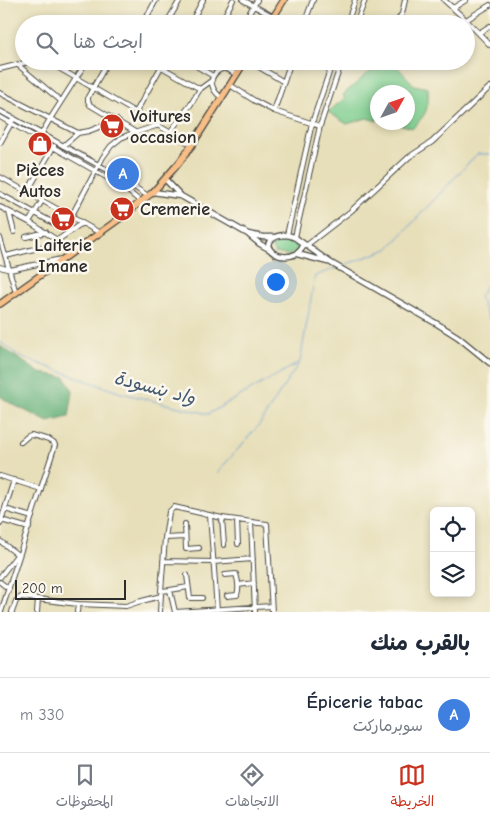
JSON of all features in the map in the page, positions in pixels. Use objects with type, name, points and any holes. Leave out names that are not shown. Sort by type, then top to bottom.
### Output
[{"type":"main road","points":[[275,15],[284,0]]},
{"type":"main road","points":[[0,304],[151,194],[192,145],[241,70]]},
{"type":"street","points":[[147,15],[156,0]]},
{"type":"street","points":[[171,15],[180,0]]},
{"type":"street","points":[[195,15],[203,0]]},
{"type":"street","points":[[225,15],[233,0]]},
{"type":"street","points":[[243,0],[270,15]]},
{"type":"street","points":[[248,15],[257,0]]},
{"type":"street","points":[[307,15],[313,0]]},
{"type":"street","points":[[350,15],[355,0]]},
{"type":"street","points":[[359,15],[365,0]]},
{"type":"street","points":[[401,15],[405,0]]},
{"type":"street","points":[[444,0],[461,15]]},
{"type":"street","points":[[453,8],[466,0]]},
{"type":"street","points":[[474,15],[490,5]]},
{"type":"street","points":[[479,33],[490,26]]},
{"type":"street","points":[[475,29],[490,45]]},
{"type":"street","points":[[0,70],[15,66]]},
{"type":"street","points":[[24,70],[61,102]]},
{"type":"street","points":[[64,70],[192,145]]},
{"type":"street","points":[[42,133],[81,70]]},
{"type":"street","points":[[103,70],[88,99],[89,103],[135,132]]},
{"type":"street","points":[[136,112],[159,70]]},
{"type":"street","points":[[166,70],[200,89]]},
{"type":"street","points":[[203,70],[213,76]]},
{"type":"street","points":[[170,132],[200,89],[211,81],[213,76],[220,70],[228,70],[237,75]]},
{"type":"street","points":[[263,70],[284,82]]},
{"type":"street","points":[[274,111],[288,70]]},
{"type":"street","points":[[287,235],[312,123],[330,70]]},
{"type":"street","points":[[295,237],[320,126],[339,70]]},
{"type":"street","points":[[211,81],[214,91],[222,98]]},
{"type":"street","points":[[230,85],[274,111],[320,126]]},
{"type":"street","points":[[306,245],[351,211],[409,157],[432,142],[490,88]]},
{"type":"street","points":[[0,94],[78,133]]},
{"type":"street","points":[[0,110],[151,194],[181,196]]},
{"type":"street","points":[[0,117],[123,187],[141,202]]},
{"type":"street","points":[[0,143],[14,118]]},
{"type":"street","points":[[63,146],[78,133],[89,131],[117,120]]},
{"type":"street","points":[[71,217],[103,157],[111,146],[121,138],[159,125]]},
{"type":"street","points":[[27,192],[56,142]]},
{"type":"street","points":[[0,177],[100,233]]},
{"type":"street","points":[[165,179],[181,196],[248,234],[275,254],[288,256],[297,254],[313,257],[332,264]]},
{"type":"street","points":[[0,194],[70,232]]},
{"type":"street","points":[[29,222],[42,201]]},
{"type":"street","points":[[0,207],[29,222],[57,240]]},
{"type":"street","points":[[9,212],[14,232]]},
{"type":"street","points":[[6,256],[39,249],[57,240],[82,223]]},
{"type":"street","points":[[26,237],[46,232]]},
{"type":"street","points":[[248,234],[263,237],[281,235],[295,237],[332,264],[439,324],[490,363]]},
{"type":"street","points":[[269,249],[269,243],[274,237]]},
{"type":"street","points":[[0,238],[16,293]]},
{"type":"street","points":[[297,254],[303,248],[300,241]]},
{"type":"street","points":[[0,266],[10,270],[63,259]]},
{"type":"street","points":[[1,612],[55,445],[50,441],[31,435],[26,436],[20,442]]},
{"type":"street","points":[[0,476],[41,489]]},
{"type":"street","points":[[14,480],[1,522],[29,528]]},
{"type":"street","points":[[160,612],[165,538],[170,511],[174,507],[210,516],[267,524],[272,612]]},
{"type":"street","points":[[5,509],[32,516]]},
{"type":"street","points":[[210,516],[217,611]]},
{"type":"street","points":[[222,518],[224,545]]},
{"type":"street","points":[[237,520],[238,544]]},
{"type":"street","points":[[251,522],[256,612]]},
{"type":"street","points":[[185,524],[186,549],[198,548]]},
{"type":"street","points":[[165,538],[185,537]]},
{"type":"street","points":[[0,541],[19,556]]},
{"type":"street","points":[[0,577],[19,556]]},
{"type":"street","points":[[163,561],[213,562],[253,559]]},
{"type":"street","points":[[0,566],[6,570]]},
{"type":"street","points":[[225,574],[236,574],[238,585],[238,594],[228,596]]},
{"type":"street","points":[[187,575],[190,598],[202,598]]},
{"type":"street","points":[[0,582],[9,589]]},
{"type":"street","points":[[238,585],[254,583]]},
{"type":"street","points":[[161,591],[188,587]]},
{"type":"street","points":[[170,590],[175,612],[217,611],[271,606]]},
{"type":"street","points":[[12,612],[15,602],[22,597],[78,604],[129,606],[161,596]]},
{"type":"street","points":[[37,612],[38,599]]},
{"type":"street","points":[[77,612],[78,604]]},
{"type":"street","points":[[116,612],[117,606]]},
{"type":"green space","points":[[376,70],[400,70],[414,85],[370,85],[370,119],[367,118],[347,124],[328,112],[345,98],[343,95],[368,73]]},
{"type":"green space","points":[[415,85],[428,88],[426,110],[415,126]]},
{"type":"green space","points":[[284,239],[298,244],[297,250],[289,255],[275,253],[271,247],[276,242]]},
{"type":"green space","points":[[0,346],[40,373],[65,377],[73,391],[69,417],[48,422],[0,396]]},
{"type":"waterway","name":"واد بنسودة","points":[[339,267],[388,249],[477,154],[490,154]]},
{"type":"waterway","name":"واد بنسودة","points":[[0,342],[21,357],[121,393],[208,414],[300,362],[315,276],[336,268]]},
{"type":"waterway","name":"واد بنسودة","points":[[490,279],[479,297],[490,321]]},
{"type":"waterway","name":"واد بنسودة","points":[[217,473],[259,425],[299,363]]},
{"type":"place","name":"Voitures occasion","points":[[112,126]]},
{"type":"place","name":"Pièces Autos","points":[[40,144]]},
{"type":"place","name":"Épicerie tabac","points":[[123,174]]},
{"type":"place","name":"Cremerie","points":[[122,209]]},
{"type":"place","name":"Laiterie Imane","points":[[63,219]]}]
